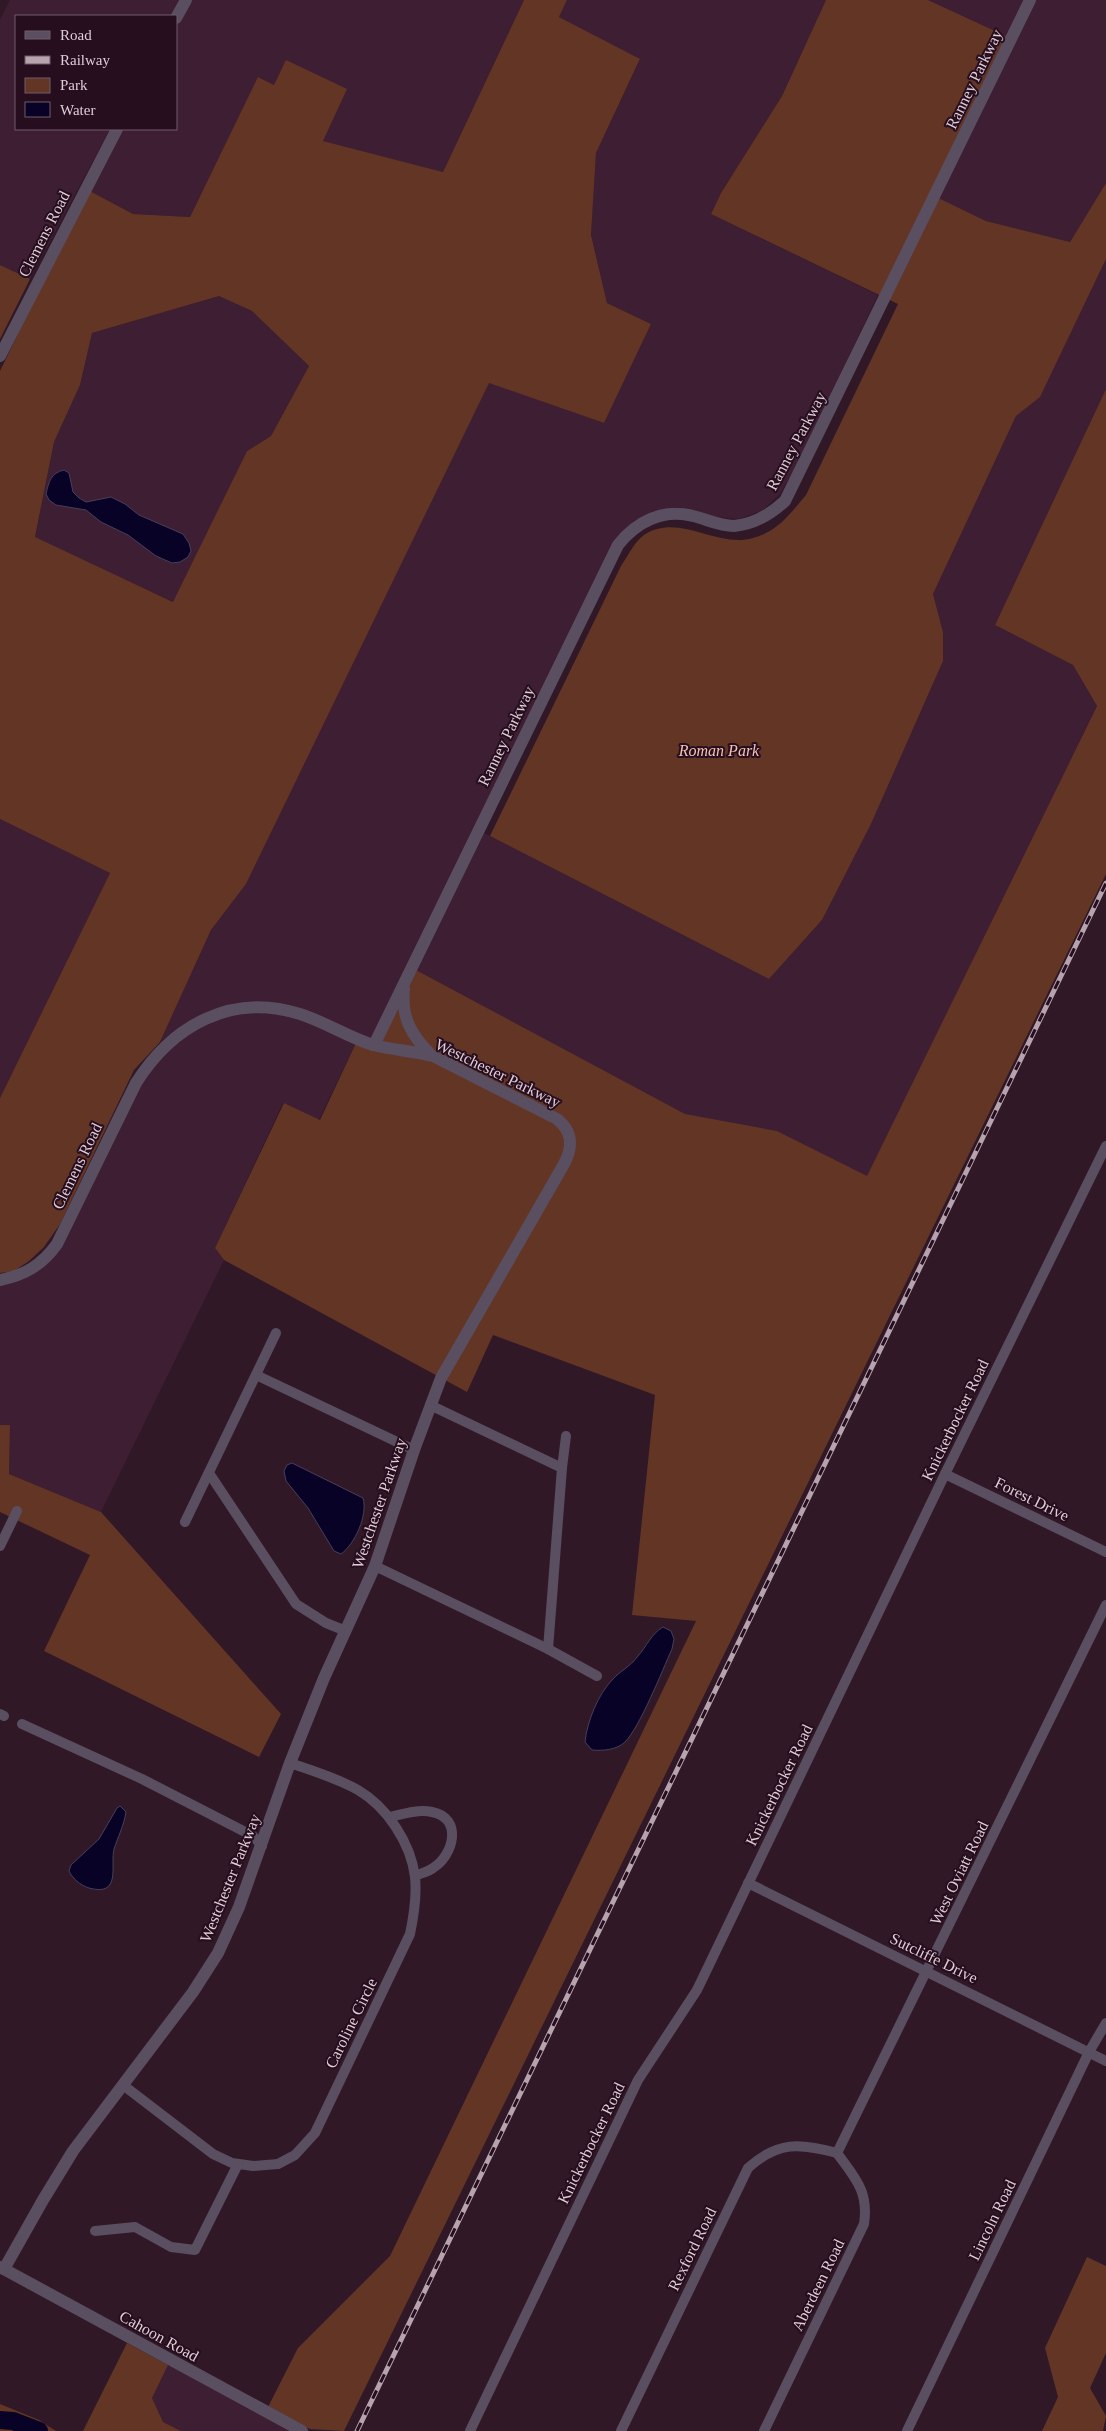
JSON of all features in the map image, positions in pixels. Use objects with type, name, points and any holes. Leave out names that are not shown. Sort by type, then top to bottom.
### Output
[{"type":"street","points":[[178,15],[186,0]]},
{"type":"street","name":"Ranney Parkway","points":[[374,1045],[610,560],[627,533],[638,524],[668,514],[687,515],[732,526],[745,524],[773,512],[785,501],[1030,0]]},
{"type":"street","name":"Clemens Road","points":[[0,356],[116,130]]},
{"type":"street","points":[[405,981],[403,999],[408,1028],[418,1042],[432,1056]]},
{"type":"street","name":"Westchester Parkway","points":[[2,2268],[69,2157],[193,1992],[218,1954],[262,1846],[290,1763],[324,1678],[376,1566],[414,1450],[441,1378],[564,1164],[571,1143],[567,1129],[557,1119],[432,1056],[412,1050],[374,1045],[299,1014],[277,1008],[253,1008],[212,1016],[187,1027],[165,1045]]},
{"type":"street","name":"Clemens Road","points":[[0,1280],[31,1270],[48,1258],[57,1244],[136,1083],[149,1062],[165,1045]]},
{"type":"street","name":"Knickerbocker Road","points":[[470,2431],[638,2080],[697,1990],[945,1474],[1106,1146]]},
{"type":"street","points":[[185,1522],[276,1333]]},
{"type":"street","points":[[256,1375],[414,1450]]},
{"type":"street","points":[[430,1406],[562,1468]]},
{"type":"street","points":[[548,1649],[566,1436]]},
{"type":"street","points":[[209,1473],[296,1604],[326,1623],[346,1631]]},
{"type":"street","name":"Forest Drive","points":[[945,1474],[1106,1552]]},
{"type":"street","points":[[0,1546],[17,1511]]},
{"type":"street","points":[[376,1566],[548,1649],[597,1676]]},
{"type":"street","name":"West Oviatt Road","points":[[837,2153],[1106,1605]]},
{"type":"street","points":[[22,1724],[142,1779],[253,1836],[262,1846]]},
{"type":"street","name":"Caroline Circle","points":[[123,2085],[213,2154],[238,2164],[252,2166],[278,2164],[296,2156],[315,2133],[410,1934],[416,1903],[415,1876],[399,1832],[390,1817],[359,1790],[330,1777],[290,1763]]},
{"type":"street","points":[[390,1817],[410,1812],[432,1812],[442,1816],[449,1822],[454,1840],[450,1849],[434,1868],[415,1876]]},
{"type":"street","name":"Sutcliffe Drive","points":[[748,1883],[1106,2061]]},
{"type":"street","name":"Lincoln Road","points":[[907,2431],[1089,2052],[1106,2022]]},
{"type":"street","name":"Rexford Road","points":[[621,2431],[748,2168],[763,2154],[784,2146],[812,2146],[837,2153]]},
{"type":"street","name":"Aberdeen Road","points":[[764,2431],[864,2224],[867,2206],[861,2188],[837,2153]]},
{"type":"street","points":[[95,2231],[135,2227],[171,2247],[195,2250],[238,2164]]},
{"type":"street","name":"Cahoon Road","points":[[2,2268],[302,2431]]},
{"type":"shaded area","points":[[10,0],[179,0],[171,15],[15,15],[15,130],[109,130],[30,279],[0,265],[0,20]]},
{"type":"shaded area","points":[[189,0],[524,0],[443,172],[322,141],[274,85],[259,77],[190,217],[133,214],[88,190],[120,130],[178,130],[178,21]]},
{"type":"shaded area","points":[[567,0],[826,0],[782,96],[721,193],[711,214],[878,295],[799,461],[780,494],[763,510],[740,519],[716,517],[677,507],[654,512],[634,521],[613,546],[372,1039],[299,1008],[229,1006],[190,1021],[160,1042],[211,930],[246,884],[489,382],[604,423],[651,324],[607,303],[591,235],[596,153],[640,60],[559,17]]},
{"type":"shaded area","points":[[928,0],[1106,0],[1106,183],[1070,242],[986,221],[929,194],[1006,36]]},
{"type":"shaded area","points":[[1106,259],[1106,389],[995,625],[1073,665],[1097,706],[867,1177],[777,1131],[685,1115],[416,970],[482,832],[769,979],[822,920],[871,824],[943,661],[943,632],[933,594],[1016,416],[1040,396]]},
{"type":"shaded area","points":[[219,296],[252,311],[309,366],[271,436],[247,451],[174,602],[35,538],[54,442],[80,385],[92,333]]},
{"type":"shaded area","points":[[0,819],[110,873],[0,1098]]},
{"type":"shaded area","points":[[260,1013],[290,1016],[356,1043],[319,1120],[283,1103],[215,1248],[224,1260],[101,1512],[9,1474],[10,1425],[0,1425],[0,1283],[49,1261],[142,1079],[178,1039],[205,1024],[235,1015]]},
{"type":"shaded area","points":[[168,2365],[295,2431],[181,2431],[163,2422],[152,2398]]},
{"type":"green space","points":[[524,0],[567,0],[559,17],[640,59],[596,153],[591,235],[607,303],[651,324],[604,423],[489,383],[246,884],[211,930],[160,1042],[134,1070],[60,1224],[44,1247],[29,1261],[14,1271],[0,1273],[0,1098],[110,873],[0,819],[0,371],[88,190],[133,214],[190,217],[258,77],[274,85],[286,60],[347,89],[323,141],[443,172]],"holes":[[[219,296],[252,311],[309,366],[271,436],[247,451],[173,602],[35,537],[54,442],[80,385],[92,333]]]},
{"type":"green space","name":"Roman Park","points":[[826,0],[928,0],[1006,36],[930,194],[986,221],[1070,242],[1106,183],[1106,259],[1040,397],[1016,416],[933,594],[943,632],[943,661],[871,824],[822,920],[769,979],[490,836],[621,566],[634,545],[644,535],[657,529],[671,527],[739,540],[762,535],[783,521],[806,495],[898,304],[711,214],[721,193],[782,96]]},
{"type":"green space","points":[[0,265],[30,279],[0,339]]},
{"type":"green space","points":[[1106,389],[1106,874],[344,2431],[310,2429],[267,2409],[298,2348],[390,2256],[696,1621],[632,1615],[655,1395],[493,1335],[467,1392],[224,1260],[215,1248],[284,1103],[320,1120],[356,1043],[377,1051],[416,970],[685,1114],[777,1131],[867,1176],[1097,706],[1073,665],[995,625]]},
{"type":"green space","points":[[0,1425],[10,1425],[9,1474],[101,1512],[281,1714],[259,1757],[44,1651],[90,1555],[0,1512]]},
{"type":"green space","points":[[1087,2257],[1106,2266],[1106,2353],[1090,2388],[1106,2416],[1103,2431],[1042,2431],[1058,2397],[1045,2348]]},
{"type":"green space","points":[[127,2343],[168,2365],[152,2398],[163,2422],[181,2431],[83,2431]]},
{"type":"green space","points":[[0,2404],[39,2420],[56,2431],[0,2431]]},
{"type":"water","points":[[64,470],[69,473],[73,492],[86,502],[111,497],[125,504],[139,515],[183,534],[189,543],[191,551],[188,557],[180,562],[172,563],[156,556],[128,535],[101,522],[86,510],[56,505],[49,500],[46,494],[48,485],[53,475]]},
{"type":"water","points":[[292,1463],[363,1498],[364,1513],[359,1529],[351,1543],[341,1554],[334,1551],[308,1508],[286,1481],[284,1471],[287,1465]]},
{"type":"water","points":[[663,1627],[671,1631],[674,1639],[672,1649],[631,1735],[618,1747],[592,1750],[585,1742],[586,1734],[594,1709],[603,1692],[616,1676],[635,1660],[652,1637]]},
{"type":"water","points":[[120,1806],[126,1812],[114,1849],[113,1871],[110,1884],[106,1888],[99,1890],[86,1887],[71,1874],[69,1871],[71,1865],[99,1839]]},
{"type":"waterway","points":[[0,2420],[13,2421],[39,2431]]},
{"type":"railway","points":[[357,2431],[1106,883]]}]
